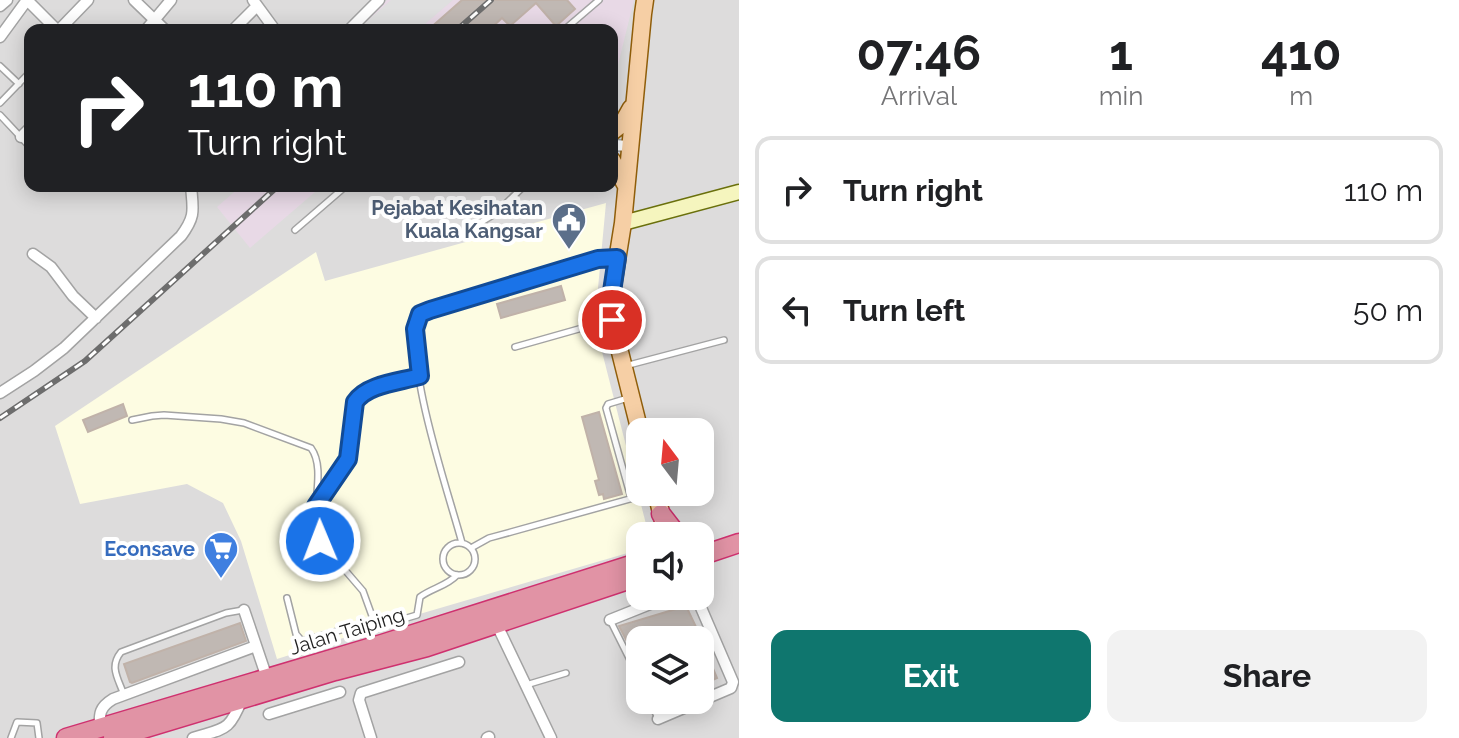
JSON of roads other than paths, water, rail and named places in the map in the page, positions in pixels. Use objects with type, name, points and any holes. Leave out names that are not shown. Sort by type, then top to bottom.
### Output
[{"type":"highway","points":[[659,522],[661,514]]},
{"type":"highway","points":[[661,514],[667,522]]},
{"type":"highway","points":[[714,539],[739,531]]},
{"type":"highway","points":[[714,551],[739,543]]},
{"type":"highway","name":"Jalan Taiping","points":[[106,733],[267,678],[379,635],[626,573]]},
{"type":"highway","name":"Jalan Taiping","points":[[66,738],[106,733],[242,699],[427,647],[497,625],[626,575]]},
{"type":"highway","points":[[379,635],[427,647]]},
{"type":"main road","points":[[637,418],[612,320],[611,298],[623,223],[645,0]]},
{"type":"main road","points":[[618,127],[634,103]]},
{"type":"main road","points":[[618,172],[626,188]]},
{"type":"main road","points":[[659,506],[663,522]]},
{"type":"street","points":[[0,6],[7,0]]},
{"type":"street","points":[[0,37],[27,0],[52,24]]},
{"type":"street","points":[[64,24],[88,0]]},
{"type":"street","points":[[134,0],[159,24]]},
{"type":"street","points":[[151,24],[171,0]]},
{"type":"street","points":[[355,24],[379,0]]},
{"type":"street","points":[[238,24],[255,3],[271,24]]},
{"type":"street","points":[[21,137],[24,134]]},
{"type":"street","points":[[618,145],[630,146]]},
{"type":"street","points":[[0,393],[54,356],[181,236],[191,222],[191,192]]},
{"type":"street","points":[[623,223],[739,192]]},
{"type":"street","points":[[33,254],[51,267],[73,296],[96,318]]},
{"type":"street","points":[[244,610],[267,678]]},
{"type":"street","points":[[610,620],[635,610]]},
{"type":"street","points":[[497,625],[551,738]]},
{"type":"street","points":[[714,638],[733,682],[731,688],[714,695]]},
{"type":"street","points":[[106,733],[99,713],[102,706],[256,646]]},
{"type":"street","points":[[427,647],[434,670]]},
{"type":"street","points":[[371,738],[359,700],[361,693],[459,662]]},
{"type":"street","points":[[314,678],[321,698]]},
{"type":"street","points":[[269,714],[340,692]]},
{"type":"street","points":[[193,738],[229,733],[242,699]]},
{"type":"street","points":[[658,719],[670,714]]},
{"type":"lane","points":[[571,24],[599,0]]},
{"type":"lane","points":[[0,66],[19,84]]},
{"type":"lane","points":[[0,103],[24,79]]},
{"type":"lane","points":[[0,115],[24,140]]},
{"type":"lane","points":[[295,230],[339,192]]},
{"type":"lane","points":[[470,229],[496,213],[518,192]]},
{"type":"lane","points":[[462,543],[422,397],[415,329],[420,314],[580,264],[617,258]]},
{"type":"lane","points":[[515,347],[612,320]]},
{"type":"lane","points":[[624,366],[724,340]]},
{"type":"lane","points":[[316,506],[348,459],[355,402],[360,395],[420,376]]},
{"type":"lane","points":[[626,480],[606,408],[608,404],[632,397]]},
{"type":"lane","points":[[132,420],[164,415],[221,419],[244,423],[311,448],[317,464],[316,506],[320,541],[363,591],[379,635]]},
{"type":"lane","points":[[471,548],[500,535],[626,499]]},
{"type":"lane","points":[[379,635],[417,615],[420,597],[426,592],[467,573],[474,566],[475,556],[471,548],[462,543],[450,545],[443,557],[448,571],[457,575]]},
{"type":"lane","points":[[287,598],[296,634],[302,641],[362,624],[379,635]]},
{"type":"lane","points":[[124,695],[114,667],[121,652],[226,613],[244,610]]},
{"type":"lane","points":[[610,620],[626,648]]},
{"type":"lane","points":[[525,685],[566,673]]},
{"type":"lane","points":[[656,714],[658,719]]},
{"type":"lane","points":[[11,738],[17,722],[37,723],[39,738]]},
{"type":"railway","points":[[464,24],[491,0]]},
{"type":"railway","points":[[0,418],[85,361],[271,192]]},
{"type":"place","name":"Pejabat Kesihatan Kuala Kangsar","points":[[569,251]]},
{"type":"place","name":"Econsave","points":[[221,580]]}]
